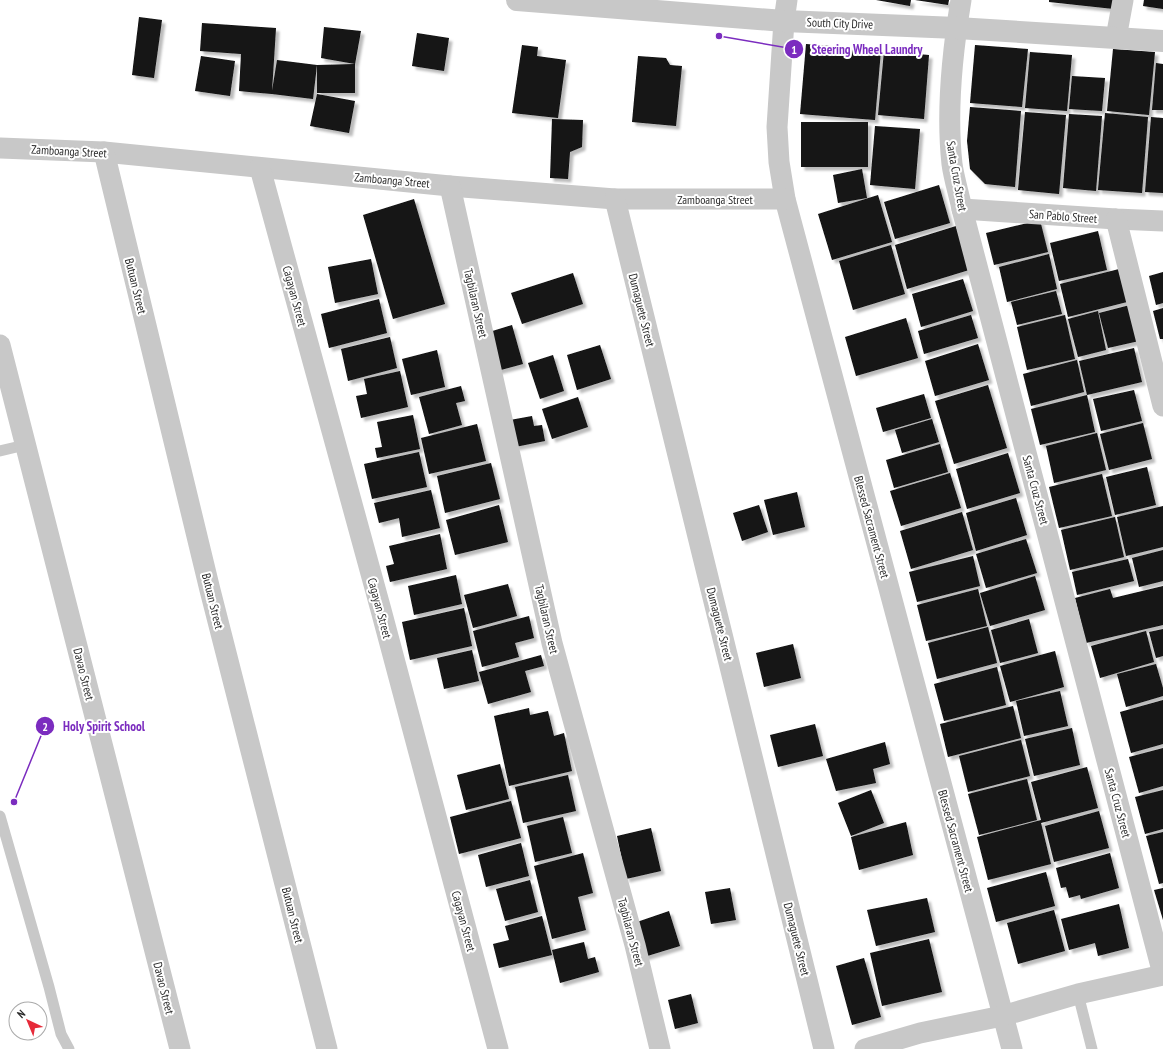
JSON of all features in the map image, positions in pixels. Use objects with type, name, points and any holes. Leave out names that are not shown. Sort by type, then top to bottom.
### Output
[{"type":"street","name":"South City Drive","points":[[517,0],[785,10],[957,28],[1163,41]]},
{"type":"street","name":"Santa Cruz Street","points":[[962,0],[957,28],[951,82],[950,135],[952,166],[1163,974]]},
{"type":"street","points":[[1116,38],[1123,0]]},
{"type":"street","name":"Blessed Sacrament Street","points":[[785,10],[777,127],[779,162],[785,198],[1012,1049]]},
{"type":"street","name":"Zamboanga Street","points":[[0,148],[104,152],[450,186],[615,199],[785,198]]},
{"type":"street","name":"Butuan Street","points":[[104,152],[210,590],[327,1049]]},
{"type":"street","name":"Cagayan Street","points":[[260,168],[381,610],[498,1049]]},
{"type":"street","name":"Tagbilaran Street","points":[[450,186],[552,643],[633,937],[660,1049]]},
{"type":"street","name":"Dumaguete Street","points":[[615,199],[824,1049]]},
{"type":"street","name":"San Pablo Street","points":[[962,209],[1163,221]]},
{"type":"street","points":[[1116,219],[1163,406]]},
{"type":"street","name":"Davao Street","points":[[0,345],[180,1049]]},
{"type":"street","points":[[865,1049],[920,1033],[1002,1016],[1078,994],[1163,974]]},
{"type":"lane","points":[[0,451],[26,445]]},
{"type":"lane","points":[[0,816],[50,987],[61,1034],[69,1049]]},
{"type":"lane","points":[[1078,994],[1092,1049]]},
{"type":"building","points":[[876,0],[911,0],[910,6]]},
{"type":"building","points":[[915,0],[949,0],[948,5]]},
{"type":"building","points":[[1049,0],[1115,0],[1114,9],[1049,2]]},
{"type":"building","points":[[1144,0],[1163,0],[1163,9],[1143,6]]},
{"type":"building","points":[[139,17],[162,20],[154,78],[132,75]]},
{"type":"building","points":[[202,23],[276,28],[272,91],[277,60],[317,65],[313,99],[239,91],[241,54],[200,51]]},
{"type":"building","points":[[324,27],[361,31],[355,64],[321,58]]},
{"type":"building","points":[[417,33],[449,38],[444,71],[412,66]]},
{"type":"building","points":[[806,44],[881,50],[875,120],[800,114]]},
{"type":"building","points":[[522,45],[538,47],[537,56],[566,60],[558,118],[512,113]]},
{"type":"building","points":[[975,45],[1028,49],[1022,107],[970,103]]},
{"type":"building","points":[[1113,49],[1155,52],[1149,115],[1107,111]]},
{"type":"building","points":[[884,51],[929,55],[924,119],[878,115]]},
{"type":"building","points":[[1030,52],[1072,55],[1067,111],[1025,108]]},
{"type":"building","points":[[201,56],[235,61],[230,96],[195,91]]},
{"type":"building","points":[[638,56],[666,58],[670,65],[682,66],[676,126],[632,122]]},
{"type":"building","points":[[1156,63],[1163,64],[1163,110],[1152,110]]},
{"type":"building","points":[[355,64],[355,93],[317,93],[317,65]]},
{"type":"building","points":[[1072,76],[1105,78],[1102,111],[1069,109]]},
{"type":"building","points":[[317,94],[355,101],[349,133],[310,126]]},
{"type":"building","points":[[970,107],[1021,111],[1015,187],[985,184],[970,169],[967,141]]},
{"type":"building","points":[[1025,112],[1066,115],[1059,194],[1018,190]]},
{"type":"building","points":[[1105,113],[1148,117],[1142,193],[1098,190]]},
{"type":"building","points":[[1069,114],[1102,116],[1096,191],[1063,188]]},
{"type":"building","points":[[1151,117],[1163,118],[1163,193],[1145,192]]},
{"type":"building","points":[[552,119],[583,120],[582,147],[570,152],[568,179],[550,178]]},
{"type":"building","points":[[801,122],[868,122],[868,167],[801,167]]},
{"type":"building","points":[[875,126],[920,129],[915,189],[870,185]]},
{"type":"building","points":[[862,169],[867,198],[838,203],[833,175]]},
{"type":"building","points":[[939,185],[950,223],[895,239],[884,202]]},
{"type":"building","points":[[878,195],[892,242],[832,260],[818,214]]},
{"type":"building","points":[[414,199],[445,304],[393,319],[363,215]]},
{"type":"building","points":[[1040,220],[1048,252],[994,265],[986,233]]},
{"type":"building","points":[[956,226],[969,270],[907,289],[895,245]]},
{"type":"building","points":[[1098,231],[1107,270],[1059,281],[1050,243]]},
{"type":"building","points":[[891,245],[905,294],[853,310],[839,261]]},
{"type":"building","points":[[1049,254],[1057,289],[1007,302],[999,267]]},
{"type":"building","points":[[371,259],[378,294],[335,303],[328,267]]},
{"type":"building","points":[[1119,269],[1127,302],[1068,317],[1060,284]]},
{"type":"building","points":[[1163,272],[1163,303],[1156,305],[1149,276]]},
{"type":"building","points":[[573,273],[583,304],[522,324],[511,293]]},
{"type":"building","points":[[963,279],[973,311],[921,327],[912,294]]},
{"type":"building","points":[[1056,291],[1062,314],[1017,325],[1011,302]]},
{"type":"building","points":[[379,299],[387,333],[329,348],[321,314]]},
{"type":"building","points":[[1130,305],[1139,341],[1108,348],[1099,313]]},
{"type":"building","points":[[1163,308],[1163,339],[1160,339],[1153,311]]},
{"type":"building","points":[[1098,311],[1106,350],[1078,357],[1068,319]]},
{"type":"building","points":[[971,315],[978,338],[924,354],[918,331]]},
{"type":"building","points":[[1065,315],[1075,359],[1027,370],[1017,327]]},
{"type":"building","points":[[906,318],[918,358],[856,376],[845,337]]},
{"type":"building","points":[[512,325],[523,364],[497,371],[486,333]]},
{"type":"building","points":[[390,337],[397,368],[348,381],[341,349]]},
{"type":"building","points":[[978,344],[989,380],[935,396],[925,361]]},
{"type":"building","points":[[600,345],[611,379],[577,390],[567,355]]},
{"type":"building","points":[[1134,348],[1142,382],[1087,395],[1079,361]]},
{"type":"building","points":[[437,350],[445,387],[411,395],[402,359]]},
{"type":"building","points":[[553,355],[564,391],[540,399],[528,363]]},
{"type":"building","points":[[1077,360],[1084,392],[1031,406],[1023,374]]},
{"type":"building","points":[[400,371],[408,407],[361,418],[356,396],[367,394],[364,379]]},
{"type":"building","points":[[988,385],[1007,448],[954,464],[935,401]]},
{"type":"building","points":[[461,386],[465,401],[456,403],[462,425],[429,434],[419,397]]},
{"type":"building","points":[[1134,390],[1142,421],[1101,431],[1093,399]]},
{"type":"building","points":[[924,394],[931,418],[883,432],[876,408]]},
{"type":"building","points":[[1087,395],[1095,432],[1040,445],[1031,409]]},
{"type":"building","points":[[578,397],[588,427],[552,439],[542,409]]},
{"type":"building","points":[[413,415],[420,449],[377,458],[375,448],[382,447],[377,422]]},
{"type":"building","points":[[532,416],[534,426],[542,425],[545,441],[515,447],[510,420]]},
{"type":"building","points":[[932,419],[939,442],[902,453],[895,430]]},
{"type":"building","points":[[1143,423],[1152,459],[1109,470],[1100,434]]},
{"type":"building","points":[[477,424],[486,461],[429,474],[421,438]]},
{"type":"building","points":[[1097,433],[1106,470],[1054,483],[1046,446]]},
{"type":"building","points":[[940,444],[948,472],[894,488],[886,460]]},
{"type":"building","points":[[419,452],[427,487],[372,499],[364,464]]},
{"type":"building","points":[[1008,453],[1020,493],[967,509],[956,469]]},
{"type":"building","points":[[491,463],[500,499],[445,513],[437,476]]},
{"type":"building","points":[[1147,467],[1156,505],[1115,515],[1106,477]]},
{"type":"building","points":[[950,473],[961,508],[901,526],[890,491]]},
{"type":"building","points":[[1102,474],[1112,516],[1059,528],[1049,487]]},
{"type":"building","points":[[431,490],[440,528],[402,537],[399,518],[379,523],[374,503]]},
{"type":"building","points":[[797,492],[805,527],[773,535],[764,500]]},
{"type":"building","points":[[1016,498],[1027,535],[976,551],[966,513]]},
{"type":"building","points":[[499,505],[508,542],[455,555],[446,520]]},
{"type":"building","points":[[759,505],[768,532],[742,541],[733,513]]},
{"type":"building","points":[[1163,506],[1163,547],[1126,556],[1117,517]]},
{"type":"building","points":[[962,512],[973,550],[911,569],[900,531]]},
{"type":"building","points":[[1115,517],[1124,557],[1070,570],[1061,530]]},
{"type":"building","points":[[440,534],[447,569],[390,582],[386,566],[394,564],[389,546]]},
{"type":"building","points":[[1026,539],[1037,573],[986,588],[976,554]]},
{"type":"building","points":[[1163,550],[1163,581],[1139,587],[1132,558]]},
{"type":"building","points":[[973,556],[980,586],[917,602],[909,572]]},
{"type":"building","points":[[1128,559],[1134,581],[1077,595],[1072,572]]},
{"type":"building","points":[[456,575],[462,604],[414,615],[408,586]]},
{"type":"building","points":[[1035,576],[1045,610],[990,626],[980,593]]},
{"type":"building","points":[[508,584],[517,616],[473,628],[464,595]]},
{"type":"building","points":[[1163,586],[1163,625],[1086,643],[1075,598],[1110,589],[1113,598]]},
{"type":"building","points":[[978,589],[987,626],[926,641],[917,605]]},
{"type":"building","points":[[464,608],[472,646],[410,660],[402,622]]},
{"type":"building","points":[[529,616],[534,638],[515,643],[519,657],[482,667],[473,631]]},
{"type":"building","points":[[1029,619],[1038,653],[1000,663],[991,630]]},
{"type":"building","points":[[988,627],[997,663],[937,679],[928,643]]},
{"type":"building","points":[[1163,629],[1163,656],[1156,658],[1149,632]]},
{"type":"building","points":[[1146,631],[1154,662],[1100,678],[1091,646]]},
{"type":"building","points":[[793,644],[801,678],[764,687],[756,653]]},
{"type":"building","points":[[472,650],[479,681],[444,689],[437,658]]},
{"type":"building","points":[[1055,651],[1064,687],[1010,702],[1000,666]]},
{"type":"building","points":[[541,655],[544,666],[525,671],[531,692],[488,704],[479,672]]},
{"type":"building","points":[[1156,664],[1163,688],[1163,696],[1126,707],[1117,674]]},
{"type":"building","points":[[997,667],[1006,705],[944,721],[934,684]]},
{"type":"building","points":[[1060,691],[1068,726],[1024,736],[1016,701]]},
{"type":"building","points":[[1163,700],[1163,744],[1131,753],[1120,712]]},
{"type":"building","points":[[1013,706],[1021,738],[948,757],[940,724]]},
{"type":"building","points":[[529,708],[530,715],[548,711],[554,736],[564,733],[572,771],[509,786],[494,716]]},
{"type":"building","points":[[815,724],[823,756],[778,767],[770,735]]},
{"type":"building","points":[[1072,728],[1080,765],[1034,776],[1025,739]]},
{"type":"building","points":[[1021,740],[1030,776],[968,792],[959,756]]},
{"type":"building","points":[[885,742],[890,764],[873,769],[876,783],[836,791],[826,759]]},
{"type":"building","points":[[1163,748],[1163,786],[1139,793],[1129,757]]},
{"type":"building","points":[[500,764],[509,799],[466,810],[457,775]]},
{"type":"building","points":[[1087,767],[1098,808],[1041,823],[1051,864],[988,880],[977,837],[1041,820],[1031,782]]},
{"type":"building","points":[[568,775],[576,811],[523,823],[515,787]]},
{"type":"building","points":[[1027,779],[1037,820],[979,835],[968,794]]},
{"type":"building","points":[[871,790],[884,823],[851,836],[838,803]]},
{"type":"building","points":[[1163,790],[1163,829],[1145,834],[1135,797]]},
{"type":"building","points":[[511,801],[521,838],[459,854],[450,817]]},
{"type":"building","points":[[1099,811],[1109,848],[1054,862],[1045,826]]},
{"type":"building","points":[[563,817],[572,853],[535,862],[527,826]]},
{"type":"building","points":[[906,822],[913,855],[859,870],[851,837]]},
{"type":"building","points":[[651,828],[661,871],[626,879],[617,836]]},
{"type":"building","points":[[1163,832],[1163,883],[1159,884],[1146,836]]},
{"type":"building","points":[[521,843],[529,876],[486,887],[478,855]]},
{"type":"building","points":[[583,853],[593,893],[578,897],[586,930],[552,939],[534,866]]},
{"type":"building","points":[[1110,853],[1119,888],[1081,899],[1080,895],[1069,898],[1066,887],[1061,888],[1056,868]]},
{"type":"building","points":[[1046,872],[1055,906],[996,922],[987,888]]},
{"type":"building","points":[[530,880],[538,912],[505,921],[496,889]]},
{"type":"building","points":[[730,888],[736,920],[711,924],[705,892]]},
{"type":"building","points":[[1163,888],[1163,920],[1154,890]]},
{"type":"building","points":[[927,898],[935,932],[876,946],[867,910]]},
{"type":"building","points":[[1119,904],[1129,948],[1098,956],[1095,943],[1069,950],[1061,919]]},
{"type":"building","points":[[1054,910],[1065,951],[1018,964],[1007,923]]},
{"type":"building","points":[[669,911],[680,946],[644,957],[634,923]]},
{"type":"building","points":[[542,916],[552,955],[499,968],[493,944],[509,940],[505,926]]},
{"type":"building","points":[[929,939],[942,992],[882,1006],[870,953]]},
{"type":"building","points":[[584,942],[588,959],[595,957],[599,972],[560,983],[552,950]]},
{"type":"building","points":[[864,958],[881,1017],[852,1025],[836,966]]},
{"type":"building","points":[[691,994],[698,1023],[675,1029],[668,1000]]},
{"type":"place","name":"Steering Wheel Laundry","points":[[719,36]]},
{"type":"place","name":"Holy Spirit School","points":[[14,802]]}]
